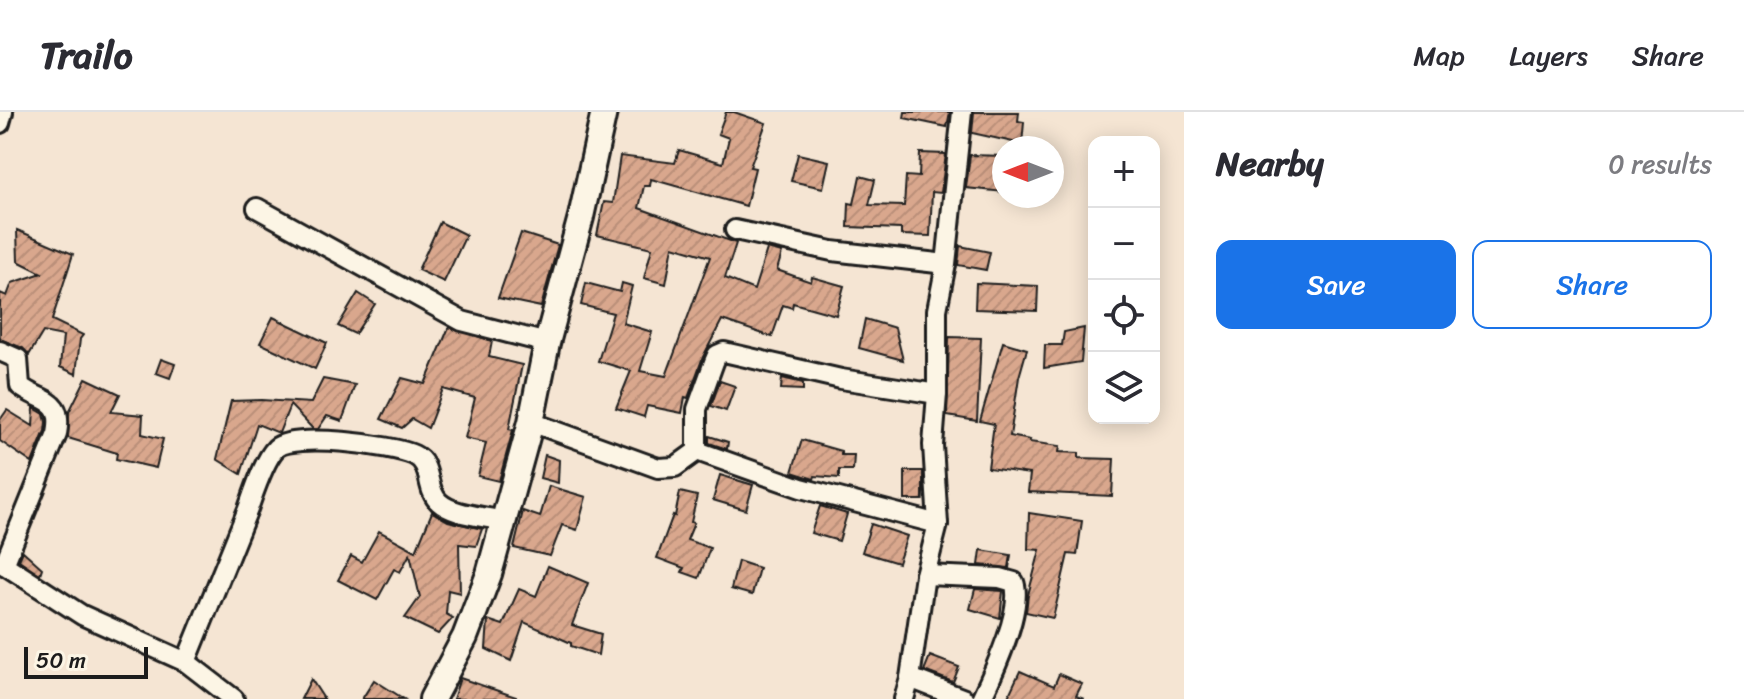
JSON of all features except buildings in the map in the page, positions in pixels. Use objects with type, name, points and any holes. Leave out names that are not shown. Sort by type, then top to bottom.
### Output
[{"type":"street","points":[[0,123],[3,112]]},
{"type":"street","points":[[432,699],[465,637],[489,574],[531,422],[547,343],[581,217],[604,112]]},
{"type":"street","points":[[904,699],[910,678],[925,575],[938,524],[933,445],[937,394],[937,310],[946,264],[962,112]]},
{"type":"street","points":[[257,208],[462,321],[547,343]]},
{"type":"street","points":[[735,230],[832,251],[946,264]]},
{"type":"street","points":[[0,351],[18,359],[20,386],[49,400],[57,410],[58,418],[57,434],[2,564],[82,615],[186,662],[234,699]]},
{"type":"street","points":[[697,451],[697,409],[720,353],[841,379],[937,394]]},
{"type":"street","points":[[531,422],[664,469],[675,467],[697,451]]},
{"type":"street","points":[[186,662],[259,480],[274,449],[282,444],[315,440],[414,455],[422,461],[434,497],[441,504],[503,521]]},
{"type":"street","points":[[697,451],[801,488],[938,524]]},
{"type":"street","points":[[925,575],[1000,578],[1014,582],[1017,597],[999,662],[981,699]]},
{"type":"street","points":[[910,678],[964,699]]}]
